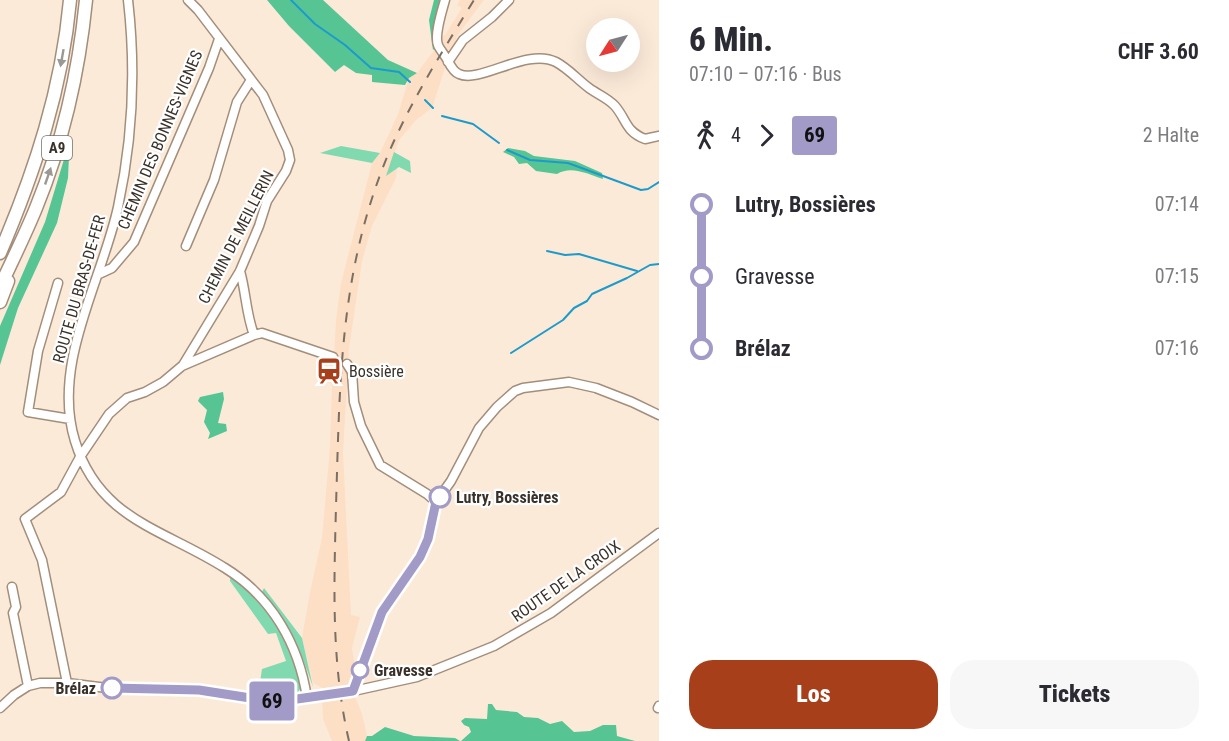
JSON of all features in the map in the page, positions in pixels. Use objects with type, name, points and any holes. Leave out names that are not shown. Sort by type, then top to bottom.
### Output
[{"type":"highway","name":"A9","points":[[0,253],[26,191],[48,123],[61,63],[70,0]]},
{"type":"highway","name":"A9","points":[[0,302],[54,160],[80,47],[86,0]]},
{"type":"highway","name":"A9","points":[[0,287],[35,210]]},
{"type":"street","name":"ROUTE DU BRAS-DE-FER","points":[[128,0],[133,44],[134,85],[128,156],[114,223],[74,354],[69,388],[70,419],[80,457],[95,483],[120,509],[152,530],[228,570],[265,602],[284,627],[293,645],[303,675],[307,698]]},
{"type":"street","points":[[186,246],[214,180],[237,102],[251,80],[188,0]]},
{"type":"street","points":[[445,0],[438,45],[458,74],[466,76],[521,61],[537,58],[549,59],[563,66],[615,106],[626,126],[633,133],[647,140],[659,136]]},
{"type":"street","points":[[450,64],[463,40],[509,0]]},
{"type":"street","name":"CHEMIN DES BONNES-VIGNES","points":[[99,274],[112,267],[134,242],[209,68],[219,39]]},
{"type":"street","name":"CHEMIN DE MEILLERIN","points":[[182,366],[240,271],[267,201],[286,171],[290,160],[288,150],[263,95],[251,80]]},
{"type":"street","points":[[240,271],[246,291],[248,319],[254,334]]},
{"type":"street","points":[[58,283],[38,351],[28,412],[70,419]]},
{"type":"street","points":[[67,683],[42,560],[25,519],[61,492],[80,457],[109,414],[127,398],[145,392],[163,382],[182,366],[254,334],[262,333],[333,357]]},
{"type":"street","points":[[347,364],[352,372],[354,402],[361,426],[380,465],[436,502]]},
{"type":"street","points":[[351,691],[382,612],[420,557],[428,539],[436,502],[451,481],[479,428],[497,407],[515,391],[569,382],[596,388],[659,415]]},
{"type":"street","name":"ROUTE DE LA CROIX","points":[[28,686],[40,683],[67,683],[107,688],[199,690],[276,702],[351,691],[417,677],[495,646],[551,613],[659,533]]},
{"type":"street","points":[[0,707],[28,686],[13,613],[16,607],[12,587]]},
{"type":"shaded area","points":[[460,0],[484,0],[457,36],[451,66],[445,68],[432,108],[416,120],[399,140],[393,157],[397,168],[396,178],[372,226],[362,261],[349,349],[343,453],[351,615],[360,617],[352,648],[353,678],[347,688],[326,690],[313,683],[302,638],[322,538],[330,447],[332,386],[331,383],[323,382],[325,361],[332,364],[334,357],[341,283],[372,163],[380,153],[398,114],[409,78],[417,73],[438,45],[441,36],[445,35],[462,8],[457,5]]},
{"type":"shaded area","points":[[353,691],[362,714],[367,736],[365,741],[332,741],[323,719],[322,700]]},
{"type":"green space","points":[[267,0],[323,0],[388,60],[417,73],[409,78],[405,85],[372,82],[372,75],[356,73],[344,65],[335,72],[289,26]]},
{"type":"green space","points":[[434,0],[445,0],[438,45],[433,50],[429,20]]},
{"type":"green space","points":[[341,146],[380,153],[372,163],[320,153]]},
{"type":"green space","points":[[508,148],[525,151],[534,156],[575,161],[602,173],[603,179],[574,170],[557,174],[536,171],[527,163],[519,164],[514,157],[503,152]]},
{"type":"green space","points":[[394,152],[410,161],[411,173],[399,167],[386,176]]},
{"type":"green space","points":[[65,156],[69,156],[68,178],[57,223],[18,308],[0,365],[0,326],[45,222]]},
{"type":"green space","points":[[223,392],[224,399],[218,423],[226,424],[227,431],[208,439],[210,433],[204,422],[207,410],[198,401],[200,397]]},
{"type":"green space","points":[[230,575],[267,611],[285,639],[298,671],[301,688],[295,696],[258,695],[262,669],[286,661],[276,633],[268,634],[230,581]]},
{"type":"green space","points":[[264,588],[302,638],[313,687],[293,636],[262,592]]},
{"type":"green space","points":[[488,704],[492,704],[496,710],[517,712],[524,717],[538,718],[550,724],[562,721],[574,732],[590,731],[603,725],[616,725],[617,736],[635,741],[461,741],[471,732],[469,727],[461,721],[465,718],[487,719]]},
{"type":"green space","points":[[385,727],[414,736],[455,738],[460,741],[365,741],[367,736],[372,736]]},
{"type":"waterway","points":[[291,0],[315,24],[345,45],[371,68],[399,72],[410,82]]},
{"type":"waterway","points":[[425,100],[433,108]]},
{"type":"waterway","points":[[442,116],[473,124],[499,143]]},
{"type":"waterway","points":[[507,150],[530,160],[568,163],[641,190],[648,189],[659,182]]},
{"type":"waterway","points":[[547,251],[565,255],[579,254],[637,271]]},
{"type":"waterway","points":[[511,353],[563,320],[574,308],[587,301],[592,294],[650,265],[659,264]]},
{"type":"railway","points":[[349,741],[339,683],[334,595],[341,370],[352,282],[373,195],[390,150],[419,92],[474,0]]},
{"type":"bus line","name":"69","points":[[112,688],[199,690],[276,702],[353,691],[382,612],[420,557],[428,539],[436,502],[440,497]]},
{"type":"place","name":"Bossière","points":[[329,371]]},
{"type":"place","name":"Lutry, Bossières","points":[[440,497]]},
{"type":"place","name":"Gravesse","points":[[360,670]]},
{"type":"place","name":"Brélaz","points":[[112,688]]}]
